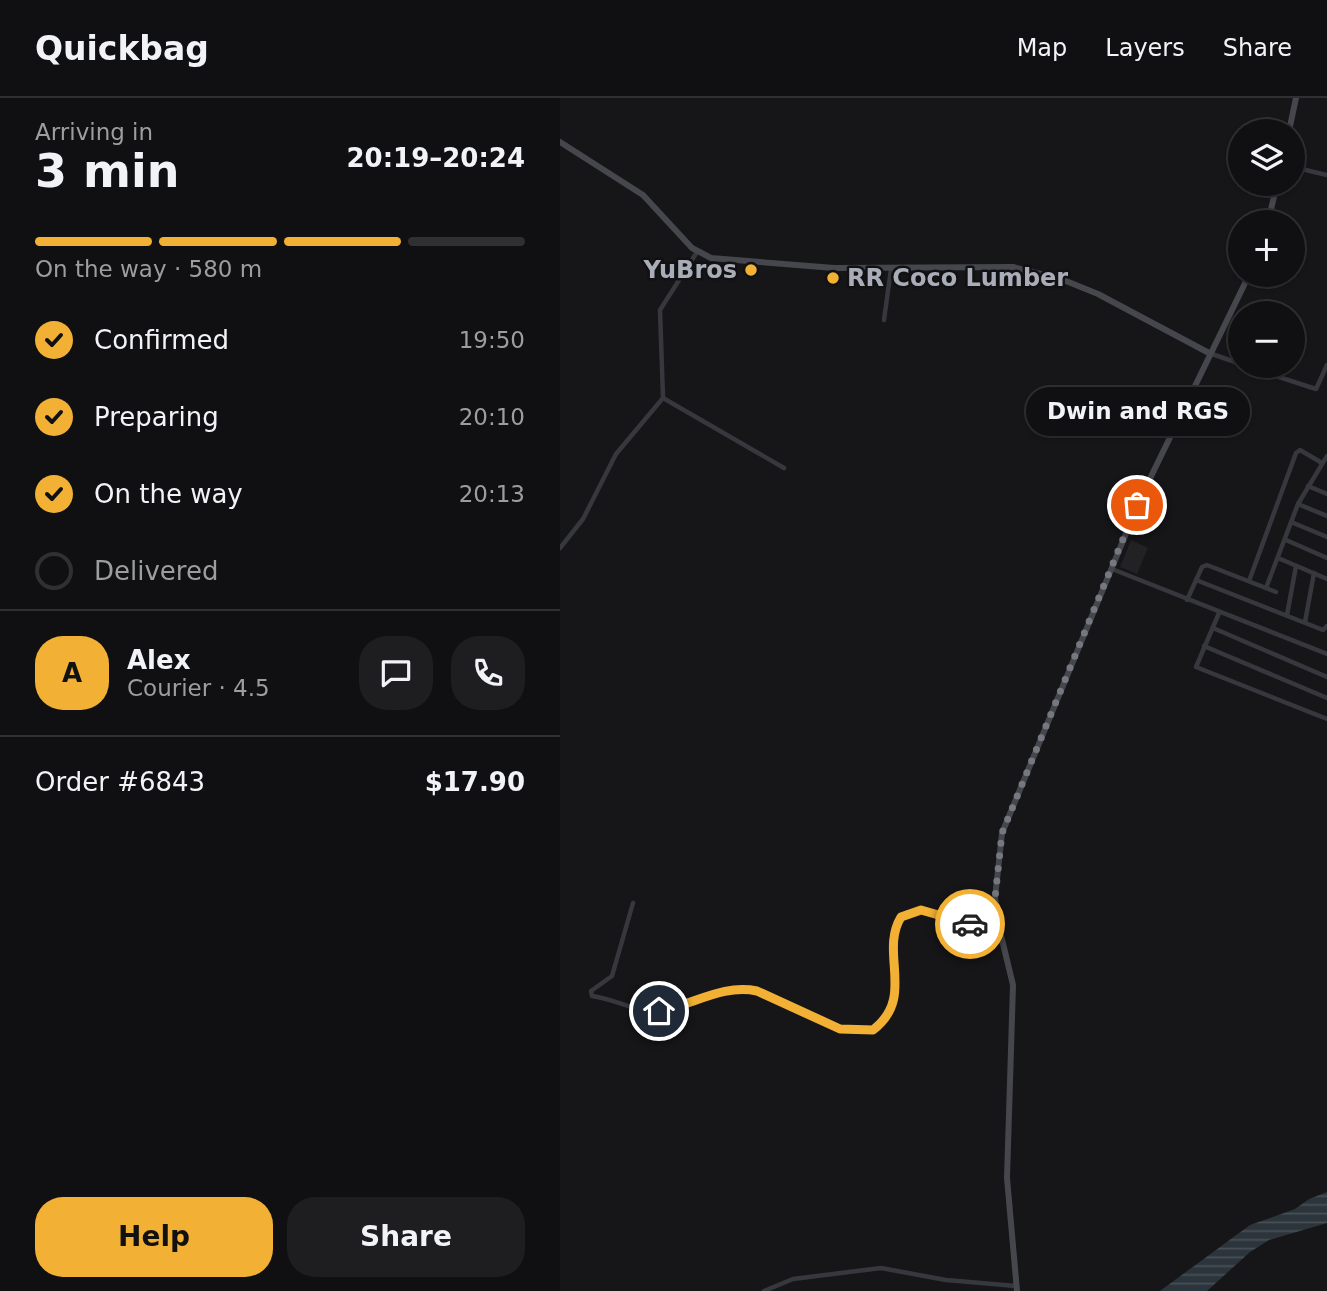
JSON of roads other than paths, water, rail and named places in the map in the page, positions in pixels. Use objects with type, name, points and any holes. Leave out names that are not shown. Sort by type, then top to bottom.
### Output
[{"type":"main road","points":[[1292,119],[1296,98]]},
{"type":"main road","points":[[560,142],[643,195],[697,252],[711,258],[748,263],[891,269],[1003,266],[1045,275],[1114,301],[1209,353]]},
{"type":"main road","points":[[1017,1288],[1007,1178],[1014,1007],[1009,964],[999,927],[995,898],[1002,833],[1142,495],[1243,287]]},
{"type":"street","points":[[1305,170],[1327,175]]},
{"type":"street","points":[[560,548],[583,519],[616,454],[663,398],[660,310],[697,252]]},
{"type":"street","points":[[884,320],[891,269]]},
{"type":"street","points":[[1209,353],[1228,360]]},
{"type":"street","points":[[1283,378],[1316,389],[1327,365]]},
{"type":"street","points":[[663,398],[784,468]]},
{"type":"street","points":[[1249,581],[1290,466],[1300,450],[1322,463]]},
{"type":"street","points":[[1266,588],[1298,505],[1327,456]]},
{"type":"street","points":[[1308,486],[1327,494]]},
{"type":"street","points":[[1298,505],[1327,516]]},
{"type":"street","points":[[1291,522],[1327,537]]},
{"type":"street","points":[[1286,540],[1327,558]]},
{"type":"street","points":[[1278,558],[1327,579]]},
{"type":"street","points":[[1187,600],[1205,565],[1276,592]]},
{"type":"street","points":[[1287,615],[1296,566]]},
{"type":"street","points":[[1112,569],[1327,654]]},
{"type":"street","points":[[1305,622],[1314,573]]},
{"type":"street","points":[[1196,580],[1323,630],[1327,626]]},
{"type":"street","points":[[1219,613],[1196,666],[1327,719]]},
{"type":"street","points":[[1213,628],[1327,677]]},
{"type":"street","points":[[1204,646],[1327,698]]},
{"type":"street","points":[[633,903],[612,975],[591,991],[592,996],[636,1009],[659,1011],[694,1003],[725,989],[744,988],[851,1031],[867,1031],[878,1026],[895,997],[895,930],[906,913],[933,912],[974,925],[999,927]]},
{"type":"street","points":[[764,1291],[793,1279],[881,1268],[946,1280],[1017,1288]]},
{"type":"place","name":"YuBros","points":[[751,270]]},
{"type":"place","name":"RR Coco Lumber","points":[[833,278]]},
{"type":"place","name":"Dwin and RGS","points":[[1137,505]]}]
